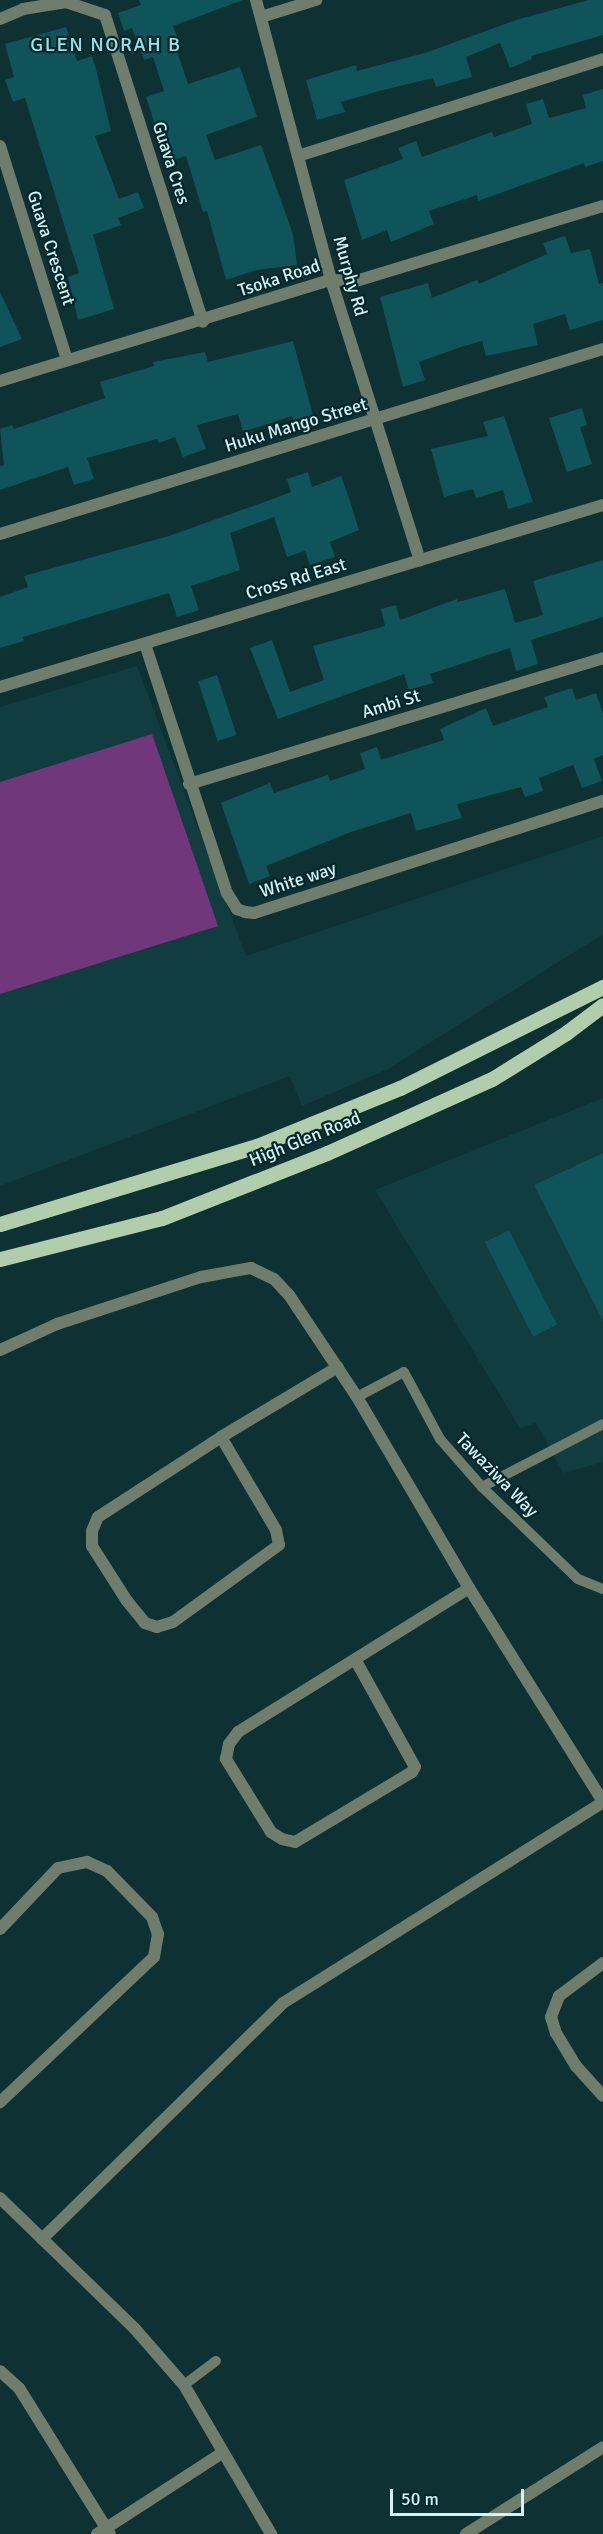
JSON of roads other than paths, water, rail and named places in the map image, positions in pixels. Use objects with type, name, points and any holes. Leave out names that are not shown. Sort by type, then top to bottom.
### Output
[{"type":"main road","name":"High Glen Road","points":[[0,1224],[257,1146],[400,1088],[603,987]]},
{"type":"main road","name":"High Glen Road","points":[[0,1259],[162,1218],[327,1153],[492,1079],[566,1033],[603,1005]]},
{"type":"street","name":"Murphy Rd","points":[[256,0],[332,280],[420,560]]},
{"type":"street","points":[[261,17],[316,0]]},
{"type":"street","name":"Guava Cres","points":[[0,19],[23,9],[66,2],[105,15],[203,322]]},
{"type":"street","points":[[298,156],[603,59]]},
{"type":"street","name":"Guava Crescent","points":[[0,146],[68,360]]},
{"type":"street","name":"Tsoka Road","points":[[0,381],[203,322],[332,280],[356,281],[603,206]]},
{"type":"street","name":"Huku Mango Street","points":[[0,534],[603,349]]},
{"type":"street","name":"Cross Rd East","points":[[0,687],[603,505]]},
{"type":"street","name":"White way","points":[[146,644],[189,784],[227,893],[237,909],[254,913],[603,801]]},
{"type":"street","name":"Ambi St","points":[[189,784],[603,658]]},
{"type":"street","points":[[0,1350],[79,1317],[201,1277],[250,1268],[274,1279],[289,1294],[357,1397],[469,1588],[603,1802],[283,2003],[42,2239]]},
{"type":"street","points":[[221,1437],[276,1530],[279,1545],[173,1622],[157,1628],[145,1623],[126,1601],[92,1546],[92,1531],[98,1517],[221,1437],[338,1367]]},
{"type":"street","points":[[356,1661],[415,1767],[412,1772],[295,1842],[282,1839],[271,1832],[226,1759],[229,1744],[238,1732],[356,1661],[469,1588]]},
{"type":"street","points":[[0,1929],[58,1868],[87,1862],[107,1871],[152,1917],[158,1934],[154,1957],[0,2102]]},
{"type":"street","points":[[603,1963],[559,1996],[550,2017],[556,2033],[576,2066],[603,2096]]},
{"type":"street","points":[[0,2198],[135,2329],[184,2385],[271,2534]]},
{"type":"street","points":[[0,2372],[19,2388],[104,2532],[222,2453]]},
{"type":"street","points":[[475,2532],[603,2447]]},
{"type":"lane","name":"Tawaziwa Way","points":[[357,1397],[404,1372],[440,1439],[482,1487],[578,1579],[603,1588]]},
{"type":"lane","points":[[482,1487],[603,1424]]},
{"type":"lane","points":[[184,2385],[216,2361]]},
{"type":"district","name":"GLEN NORAH B","points":[[106,44]]}]
